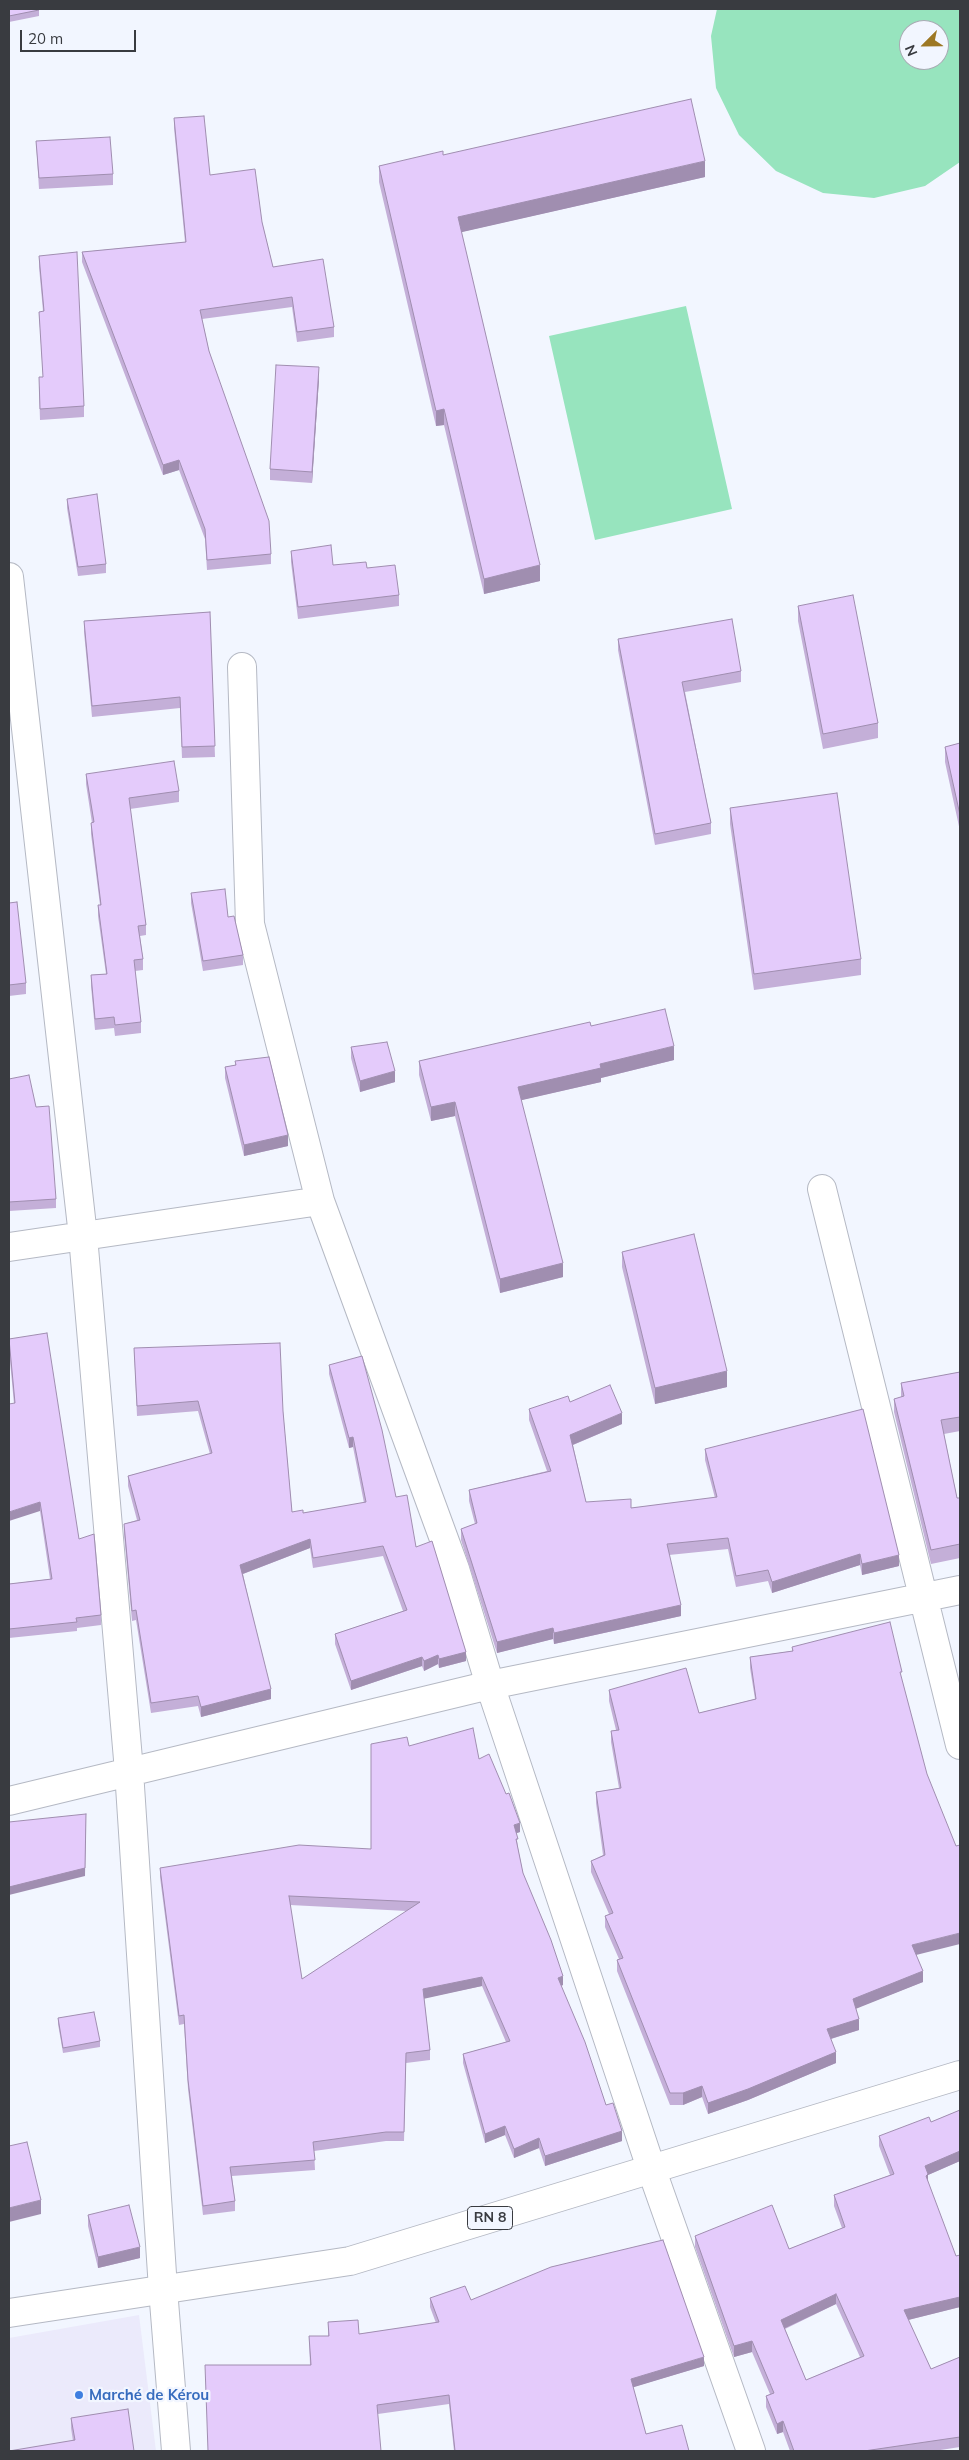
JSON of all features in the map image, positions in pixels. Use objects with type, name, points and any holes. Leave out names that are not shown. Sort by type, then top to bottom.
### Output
[{"type":"street","points":[[9,577],[16,710],[83,1236],[129,1772],[163,2289],[176,2451]]},
{"type":"street","points":[[242,667],[250,924],[320,1202],[455,1569],[490,1685],[651,2168],[751,2451]]},
{"type":"street","points":[[822,1189],[960,1745]]},
{"type":"street","points":[[9,1247],[320,1202]]},
{"type":"street","points":[[9,1801],[490,1685],[960,1590]]},
{"type":"street","name":"RN 8","points":[[9,2313],[350,2261],[960,2075]]},
{"type":"shaded area","name":"Marché de Kérou","points":[[139,2315],[156,2451],[9,2451],[9,2338]]},
{"type":"green space","points":[[717,9],[960,9],[960,162],[925,186],[874,198],[823,193],[776,171],[739,135],[716,88],[711,36]]},
{"type":"green space","points":[[686,306],[732,509],[595,540],[549,336]]},
{"type":"building","points":[[9,9],[39,9],[39,10],[9,16]]},
{"type":"building","points":[[691,99],[705,161],[458,217],[540,565],[484,579],[444,409],[436,411],[379,166],[443,151],[443,155]]},
{"type":"building","points":[[204,116],[210,175],[255,169],[262,222],[273,267],[323,259],[334,327],[297,332],[292,297],[200,310],[209,351],[269,521],[271,554],[207,560],[205,529],[179,460],[163,465],[82,252],[186,242],[174,118]]},
{"type":"building","points":[[110,137],[113,174],[39,178],[36,141]]},
{"type":"building","points":[[77,252],[84,406],[40,409],[39,377],[43,377],[39,312],[44,311],[39,256]]},
{"type":"building","points":[[276,365],[319,367],[312,472],[270,469]]},
{"type":"building","points":[[97,494],[106,564],[78,567],[67,499]]},
{"type":"building","points":[[331,545],[333,565],[366,562],[367,568],[395,565],[399,595],[298,607],[291,551]]},
{"type":"building","points":[[853,595],[878,723],[823,734],[798,606]]},
{"type":"building","points":[[210,612],[215,746],[182,747],[180,697],[92,706],[84,621]]},
{"type":"building","points":[[732,619],[741,671],[682,682],[711,823],[655,834],[618,639]]},
{"type":"building","points":[[960,743],[960,815],[945,747]]},
{"type":"building","points":[[174,761],[179,791],[129,798],[146,925],[138,926],[143,959],[134,960],[141,1022],[115,1025],[114,1017],[95,1019],[91,975],[107,974],[98,905],[101,905],[91,823],[94,822],[86,774]]},
{"type":"building","points":[[837,793],[861,959],[754,974],[730,808]]},
{"type":"building","points":[[225,889],[228,917],[234,916],[243,955],[203,961],[191,893]]},
{"type":"building","points":[[17,902],[26,983],[9,985],[9,903]]},
{"type":"building","points":[[665,1009],[674,1046],[600,1064],[601,1068],[518,1087],[563,1263],[500,1279],[455,1102],[431,1107],[419,1061],[590,1022],[591,1026]]},
{"type":"building","points":[[387,1042],[395,1071],[360,1081],[351,1047]]},
{"type":"building","points":[[269,1057],[288,1135],[244,1145],[225,1067],[236,1065],[235,1061]]},
{"type":"building","points":[[29,1075],[36,1107],[49,1106],[56,1199],[9,1202],[9,1079]]},
{"type":"building","points":[[694,1234],[727,1371],[655,1388],[622,1252]]},
{"type":"building","points":[[47,1333],[79,1539],[94,1534],[101,1615],[76,1618],[77,1622],[9,1629],[9,1584],[52,1579],[40,1502],[9,1512],[9,1404],[15,1403],[9,1339]]},
{"type":"building","points":[[280,1343],[283,1411],[292,1512],[303,1510],[303,1513],[366,1502],[353,1437],[349,1438],[329,1365],[362,1356],[382,1430],[396,1497],[407,1495],[416,1547],[432,1541],[466,1652],[439,1659],[438,1655],[424,1661],[422,1657],[351,1681],[335,1634],[407,1610],[383,1546],[313,1558],[310,1539],[240,1565],[271,1689],[201,1707],[198,1696],[151,1703],[136,1610],[132,1611],[124,1524],[140,1520],[128,1476],[212,1453],[198,1401],[137,1406],[134,1348]]},
{"type":"building","points":[[960,1372],[960,1417],[941,1420],[957,1498],[960,1498],[960,1544],[931,1550],[894,1399],[904,1396],[901,1383]]},
{"type":"building","points":[[610,1385],[622,1413],[570,1435],[586,1502],[631,1499],[631,1508],[717,1497],[705,1449],[863,1409],[899,1555],[862,1564],[860,1554],[772,1582],[768,1570],[736,1576],[728,1538],[667,1544],[681,1605],[554,1633],[553,1628],[497,1642],[461,1529],[477,1523],[469,1490],[551,1471],[529,1409],[568,1396],[570,1402]]},
{"type":"building","points":[[890,1622],[902,1672],[900,1672],[927,1774],[956,1846],[960,1845],[960,1933],[912,1945],[923,1971],[853,1999],[859,2019],[827,2029],[836,2052],[748,2089],[708,2103],[702,2086],[683,2093],[670,2093],[617,1960],[623,1958],[605,1916],[613,1913],[591,1861],[605,1855],[596,1792],[621,1788],[611,1731],[619,1730],[609,1690],[686,1668],[699,1713],[756,1699],[750,1657],[793,1651],[792,1647]]},
{"type":"building","points":[[473,1728],[479,1759],[489,1754],[506,1794],[509,1793],[520,1823],[514,1825],[523,1873],[551,1940],[563,1976],[558,1978],[585,2042],[606,2105],[613,2103],[622,2131],[545,2156],[539,2138],[514,2149],[505,2126],[485,2134],[463,2054],[510,2041],[482,1977],[423,1989],[430,2050],[406,2053],[404,2132],[386,2132],[313,2142],[315,2160],[230,2167],[235,2201],[203,2206],[188,2080],[184,2015],[179,2016],[160,1868],[299,1845],[371,1849],[371,1744],[407,1737],[409,1746]],"holes":[[[289,1896],[420,1902],[302,1979]]]},
{"type":"building","points":[[86,1814],[85,1868],[9,1887],[9,1822]]},
{"type":"building","points":[[94,2012],[100,2041],[63,2048],[58,2018]]},
{"type":"building","points":[[960,2110],[960,2151],[925,2166],[928,2174],[926,2176],[956,2256],[960,2255],[960,2297],[904,2310],[931,2369],[960,2357],[960,2437],[864,2451],[794,2451],[783,2421],[777,2424],[766,2396],[774,2393],[752,2341],[734,2346],[695,2236],[772,2205],[789,2249],[845,2227],[834,2195],[894,2174],[879,2136],[929,2117],[931,2122]],"holes":[[[836,2294],[864,2356],[806,2380],[781,2320]]]},
{"type":"building","points":[[27,2142],[41,2200],[9,2208],[9,2146]]},
{"type":"building","points":[[129,2205],[140,2247],[98,2257],[88,2215]]},
{"type":"building","points":[[663,2240],[704,2357],[631,2379],[646,2434],[682,2425],[689,2451],[455,2451],[449,2395],[377,2405],[381,2451],[208,2451],[205,2365],[311,2365],[309,2336],[329,2336],[328,2322],[358,2320],[359,2334],[439,2322],[430,2298],[465,2286],[471,2300],[551,2267]]},
{"type":"building","points":[[128,2409],[134,2451],[9,2451],[75,2440],[71,2418]]},
{"type":"place","name":"Marché de Kérou","points":[[79,2395]]}]
